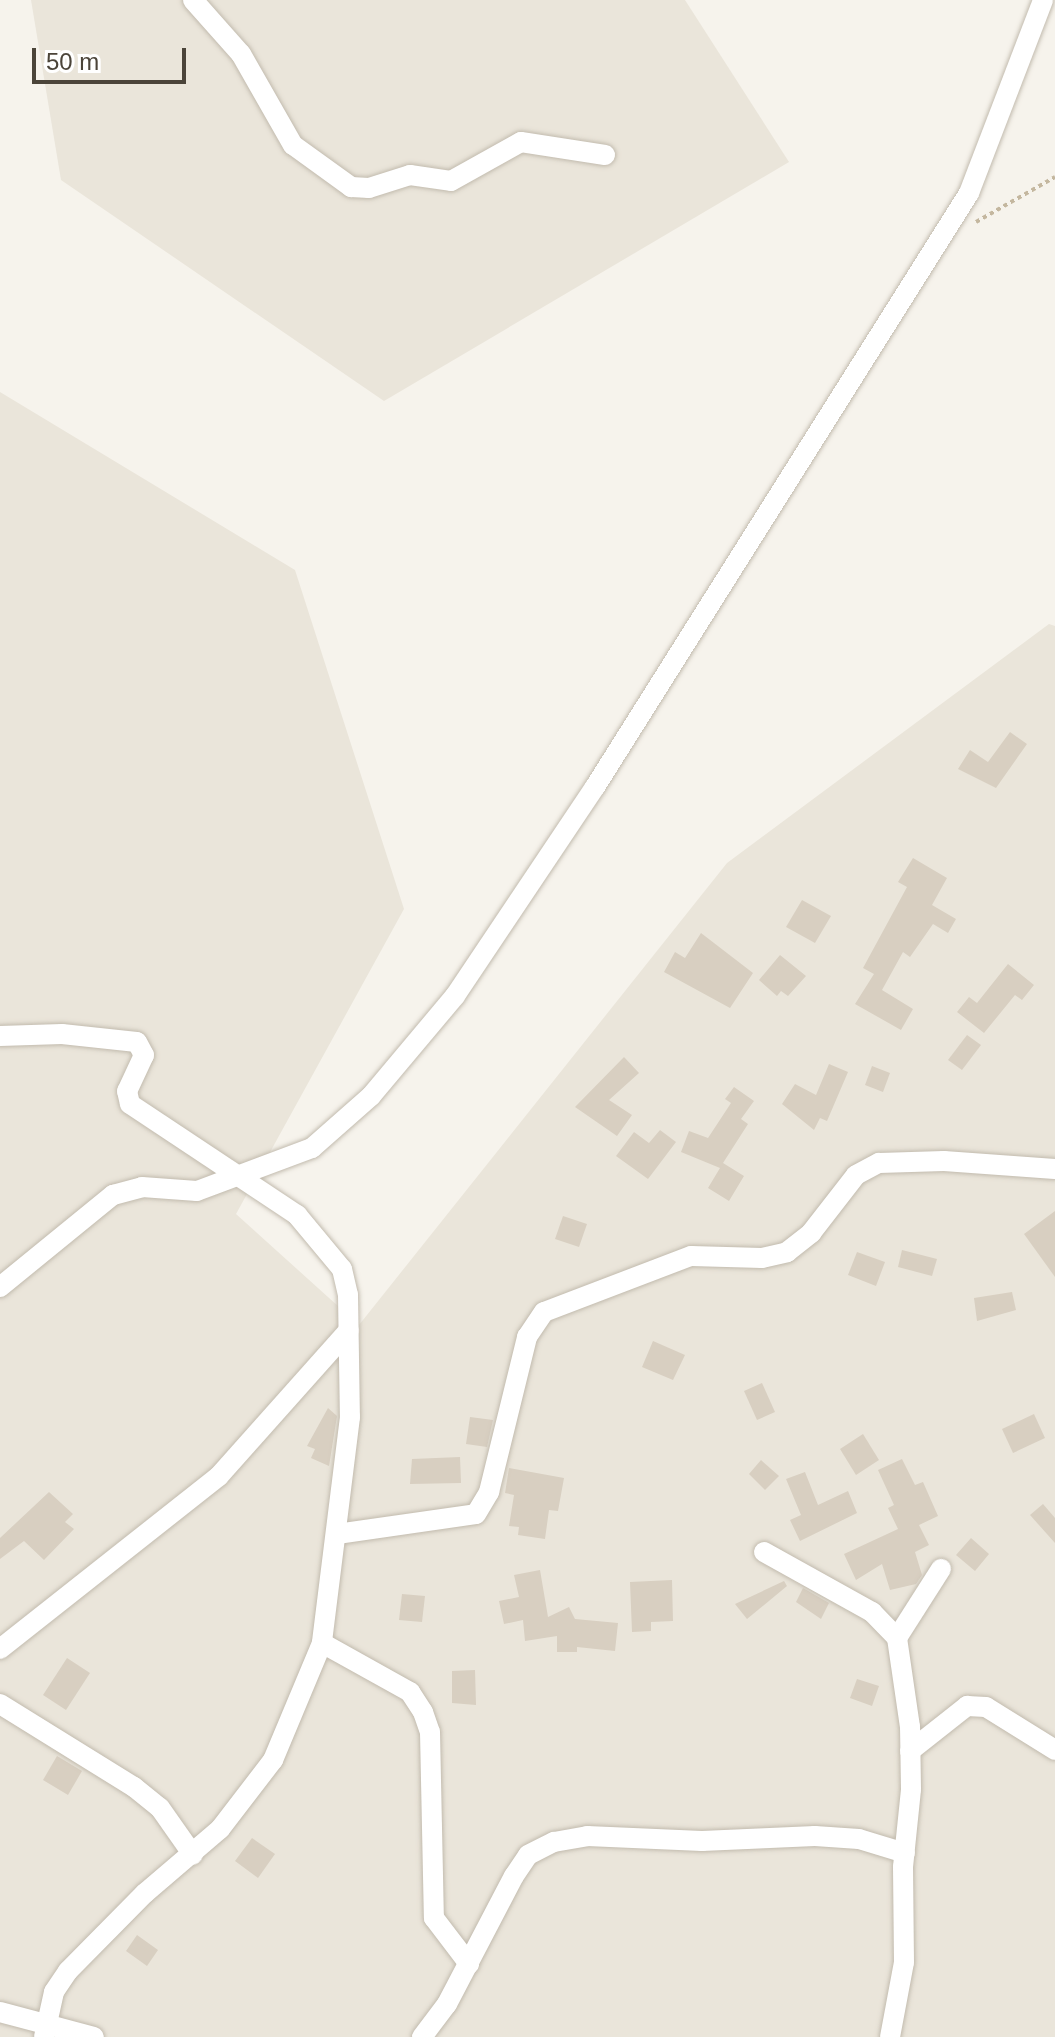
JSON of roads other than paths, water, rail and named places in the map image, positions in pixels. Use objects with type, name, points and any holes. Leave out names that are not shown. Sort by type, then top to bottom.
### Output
[{"type":"street","points":[[193,0],[241,54],[293,145],[351,187],[369,188],[410,175],[451,181],[521,142],[605,155]]},
{"type":"street","points":[[0,1287],[113,1195],[142,1187],[197,1191],[312,1148],[371,1096],[455,996],[603,773],[969,193],[1043,0]]},
{"type":"street","points":[[0,1036],[62,1034],[137,1042],[144,1055],[127,1091],[130,1104],[297,1215],[342,1269],[349,1330],[350,1417],[322,1643],[273,1760],[220,1829],[145,1893],[68,1971],[54,1992],[46,2031]]},
{"type":"street","points":[[337,1534],[476,1514],[489,1492],[527,1337],[544,1312],[691,1256],[762,1258],[787,1252],[811,1233],[856,1175],[879,1163],[944,1161],[1055,1169]]},
{"type":"street","points":[[0,1649],[219,1476],[349,1330]]},
{"type":"street","points":[[764,1552],[872,1612],[897,1638],[910,1751],[904,1962],[890,2037]]},
{"type":"street","points":[[897,1638],[941,1569]]},
{"type":"street","points":[[322,1643],[410,1692],[423,1712],[430,1732],[434,1918],[469,1964]]},
{"type":"street","points":[[0,1704],[134,1787],[160,1808],[193,1855]]},
{"type":"street","points":[[910,1751],[967,1706],[986,1707],[1055,1750]]},
{"type":"street","points":[[422,2037],[469,1964],[528,1855],[554,1842],[587,1836],[702,1841],[815,1836],[859,1839],[905,1853]]},
{"type":"street","points":[[0,2012],[46,2031],[94,2037]]}]
